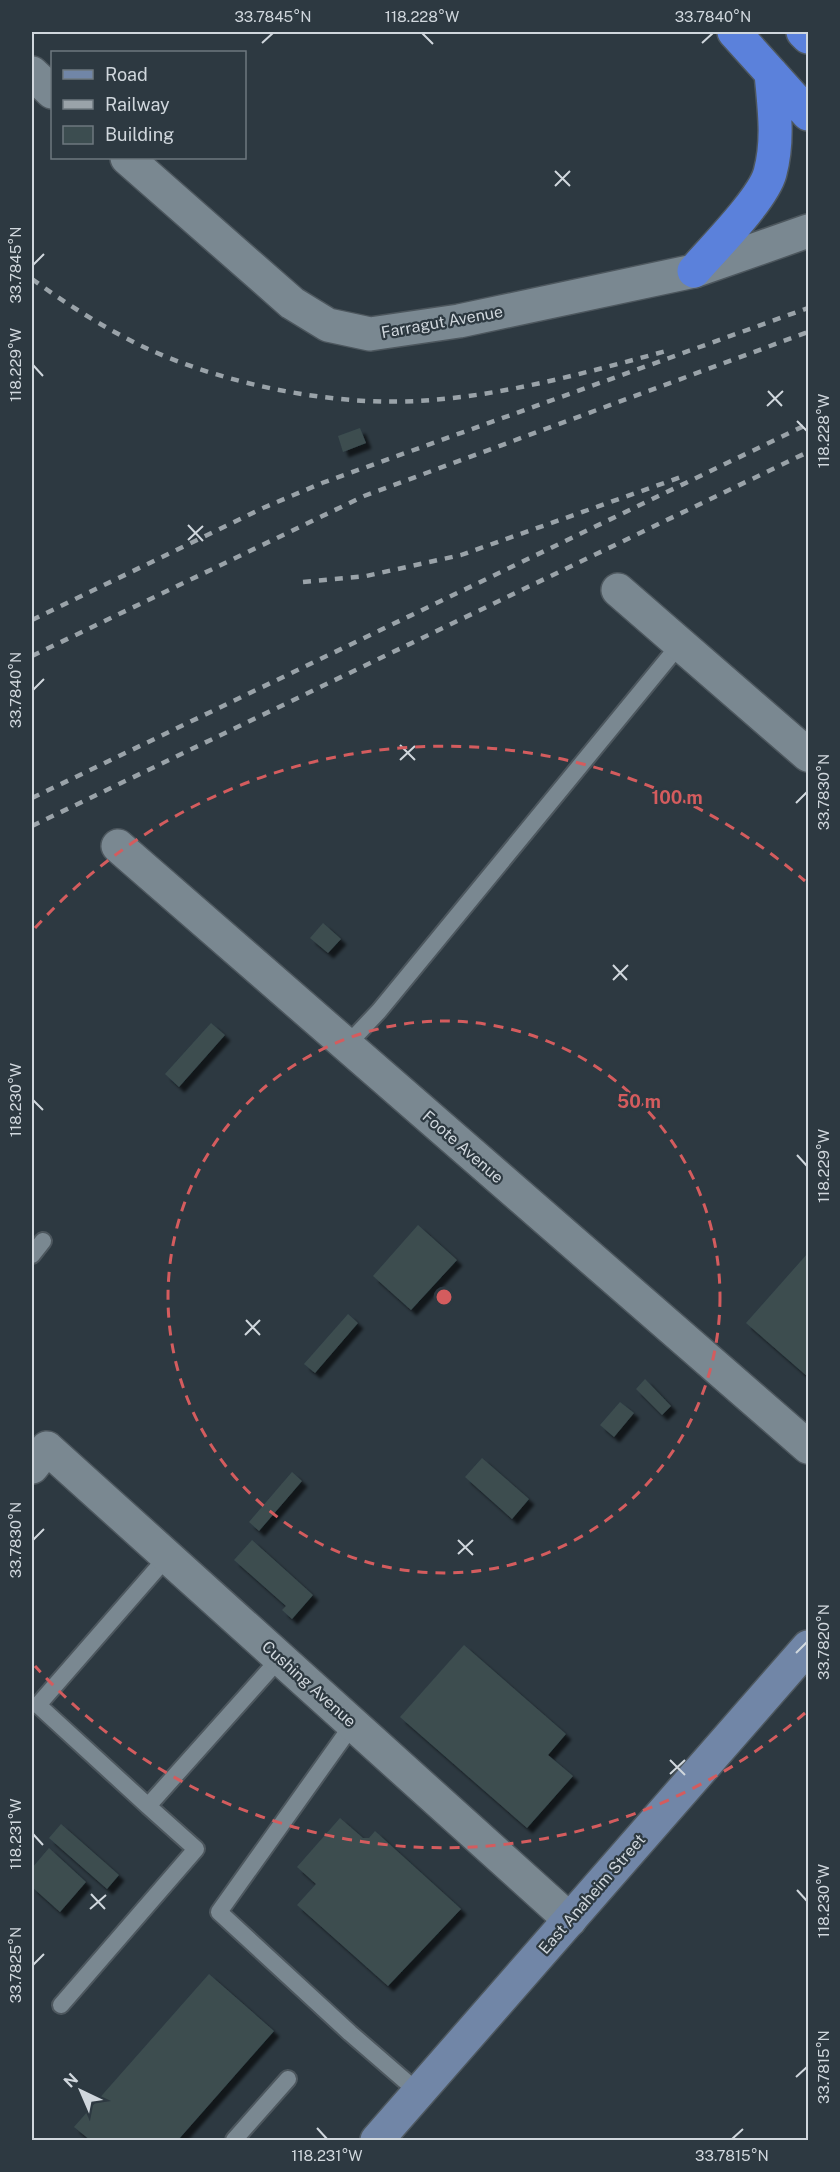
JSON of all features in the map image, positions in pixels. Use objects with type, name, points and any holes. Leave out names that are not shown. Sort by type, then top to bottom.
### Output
[{"type":"highway","points":[[734,32],[808,114]]},
{"type":"highway","points":[[803,32],[808,37]]},
{"type":"highway","points":[[694,271],[751,206],[770,176],[776,135],[771,73]]},
{"type":"main road","name":"East Anaheim Street","points":[[377,2140],[808,1647]]},
{"type":"street","points":[[32,73],[51,91]]},
{"type":"street","name":"Farragut Avenue","points":[[129,159],[292,303],[328,325],[370,334],[459,321],[694,271],[808,231]]},
{"type":"street","points":[[618,590],[808,755]]},
{"type":"street","name":"Foote Avenue","points":[[118,846],[808,1447]]},
{"type":"street","name":"Cushing Avenue","points":[[37,1450],[167,1557],[570,1920]]},
{"type":"lane","points":[[346,1046],[386,1001],[680,644]]},
{"type":"lane","points":[[32,1255],[43,1241]]},
{"type":"lane","points":[[61,2006],[196,1849],[38,1705],[167,1557]]},
{"type":"lane","points":[[148,1806],[280,1658]]},
{"type":"lane","points":[[353,1724],[219,1912],[350,2033],[418,2091]]},
{"type":"lane","points":[[234,2140],[288,2079]]},
{"type":"building","points":[[360,428],[366,443],[343,452],[338,436]]},
{"type":"building","points":[[323,923],[341,939],[328,953],[310,938]]},
{"type":"building","points":[[211,1023],[225,1035],[179,1087],[165,1074]]},
{"type":"building","points":[[418,1225],[457,1260],[411,1310],[373,1276]]},
{"type":"building","points":[[808,1253],[808,1377],[746,1323]]},
{"type":"building","points":[[348,1314],[358,1323],[315,1373],[304,1364]]},
{"type":"building","points":[[645,1379],[671,1406],[662,1415],[636,1389]]},
{"type":"building","points":[[620,1402],[634,1413],[614,1437],[600,1425]]},
{"type":"building","points":[[482,1458],[529,1499],[512,1519],[465,1477]]},
{"type":"building","points":[[292,1472],[302,1481],[259,1531],[249,1522]]},
{"type":"building","points":[[252,1540],[313,1595],[292,1619],[282,1610],[286,1606],[234,1560]]},
{"type":"building","points":[[464,1645],[566,1734],[548,1755],[573,1776],[527,1828],[400,1717]]},
{"type":"building","points":[[340,1818],[363,1838],[369,1838],[375,1831],[461,1909],[388,1986],[297,1905],[316,1884],[297,1867]]},
{"type":"building","points":[[61,1824],[119,1875],[107,1889],[49,1838]]},
{"type":"building","points":[[49,1848],[86,1882],[60,1912],[32,1887],[32,1868]]},
{"type":"building","points":[[209,1974],[274,2031],[178,2140],[90,2140],[74,2127]]},
{"type":"railway","points":[[32,279],[74,308],[133,342],[180,362],[250,384],[324,397],[396,402],[491,393],[551,381],[670,350]]},
{"type":"railway","points":[[32,620],[263,508],[322,483],[808,308]]},
{"type":"railway","points":[[32,656],[364,496],[808,332]]},
{"type":"railway","points":[[32,798],[808,424]]},
{"type":"railway","points":[[32,826],[808,452]]},
{"type":"railway","points":[[303,582],[366,576],[461,555],[681,477]]}]
